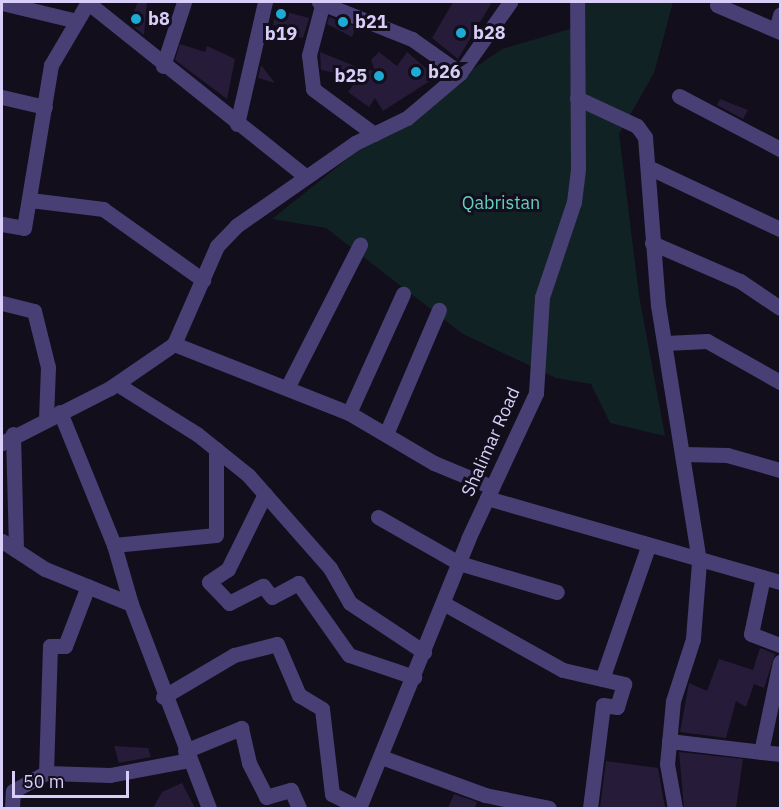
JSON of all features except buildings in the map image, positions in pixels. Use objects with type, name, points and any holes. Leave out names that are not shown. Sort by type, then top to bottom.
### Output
[{"type":"street","points":[[163,66],[184,2]]},
{"type":"street","points":[[237,124],[265,2]]},
{"type":"street","points":[[374,134],[313,89],[309,55],[321,2],[412,39],[460,73]]},
{"type":"street","points":[[16,550],[7,438],[117,384],[174,344],[218,246],[236,226],[306,177],[374,134],[407,118],[460,73],[510,2]]},
{"type":"street","name":"Shalimar Road","points":[[359,808],[384,758],[423,652],[489,492],[536,393],[543,297],[574,202],[578,168],[576,98],[581,60],[576,2]]},
{"type":"street","points":[[2,224],[24,228],[51,65],[87,3],[163,66],[306,177]]},
{"type":"street","points":[[12,4],[77,21]]},
{"type":"street","points":[[717,5],[779,26]]},
{"type":"street","points":[[679,96],[780,149]]},
{"type":"street","points":[[2,97],[45,107]]},
{"type":"street","points":[[576,98],[641,129],[648,166],[652,243],[699,562],[693,639],[673,701],[669,741],[675,808]]},
{"type":"street","points":[[648,166],[780,229]]},
{"type":"street","points":[[30,200],[102,209],[203,280]]},
{"type":"street","points":[[652,243],[740,281],[780,308]]},
{"type":"street","points":[[287,388],[360,245]]},
{"type":"street","points":[[349,413],[403,294]]},
{"type":"street","points":[[2,303],[34,311],[48,367],[53,415],[114,545],[131,604],[163,697],[209,808]]},
{"type":"street","points":[[386,434],[439,310]]},
{"type":"street","points":[[665,343],[707,341],[780,382]]},
{"type":"street","points":[[174,344],[349,413],[489,492],[648,547],[780,582]]},
{"type":"street","points":[[117,384],[216,449],[265,494],[330,568],[350,603],[423,652]]},
{"type":"street","points":[[114,545],[216,535],[216,449]]},
{"type":"street","points":[[684,454],[727,454],[780,470]]},
{"type":"street","points":[[265,494],[228,569],[209,582],[229,603],[263,586],[273,597],[297,583],[349,656],[414,677]]},
{"type":"street","points":[[378,517],[459,563],[557,592]]},
{"type":"street","points":[[2,541],[88,586],[131,604]]},
{"type":"street","points":[[602,679],[648,547]]},
{"type":"street","points":[[763,577],[751,634],[780,645]]},
{"type":"street","points":[[46,773],[50,646],[65,646],[88,586]]},
{"type":"street","points":[[443,603],[563,670],[624,684],[617,707],[603,705],[590,808]]},
{"type":"street","points":[[163,697],[234,655],[278,644],[298,695],[322,709],[332,794],[359,808]]},
{"type":"street","points":[[761,752],[780,662]]},
{"type":"street","points":[[12,808],[13,791],[46,773],[110,775],[187,756],[240,728],[249,763],[266,797],[291,790],[300,808]]},
{"type":"street","points":[[669,741],[780,754]]},
{"type":"street","points":[[384,758],[485,795],[549,808]]},
{"type":"green space","name":"Qabristan","points":[[571,2],[673,2],[654,73],[619,134],[639,295],[665,436],[610,423],[591,384],[556,378],[463,334],[326,228],[272,219],[382,131],[502,49],[573,28]]},
{"type":"place","name":"b19","points":[[281,14]]},
{"type":"place","name":"b8","points":[[136,19]]},
{"type":"place","name":"b21","points":[[343,22]]},
{"type":"place","name":"b28","points":[[461,33]]},
{"type":"place","name":"b26","points":[[416,72]]},
{"type":"place","name":"b25","points":[[379,76]]}]
